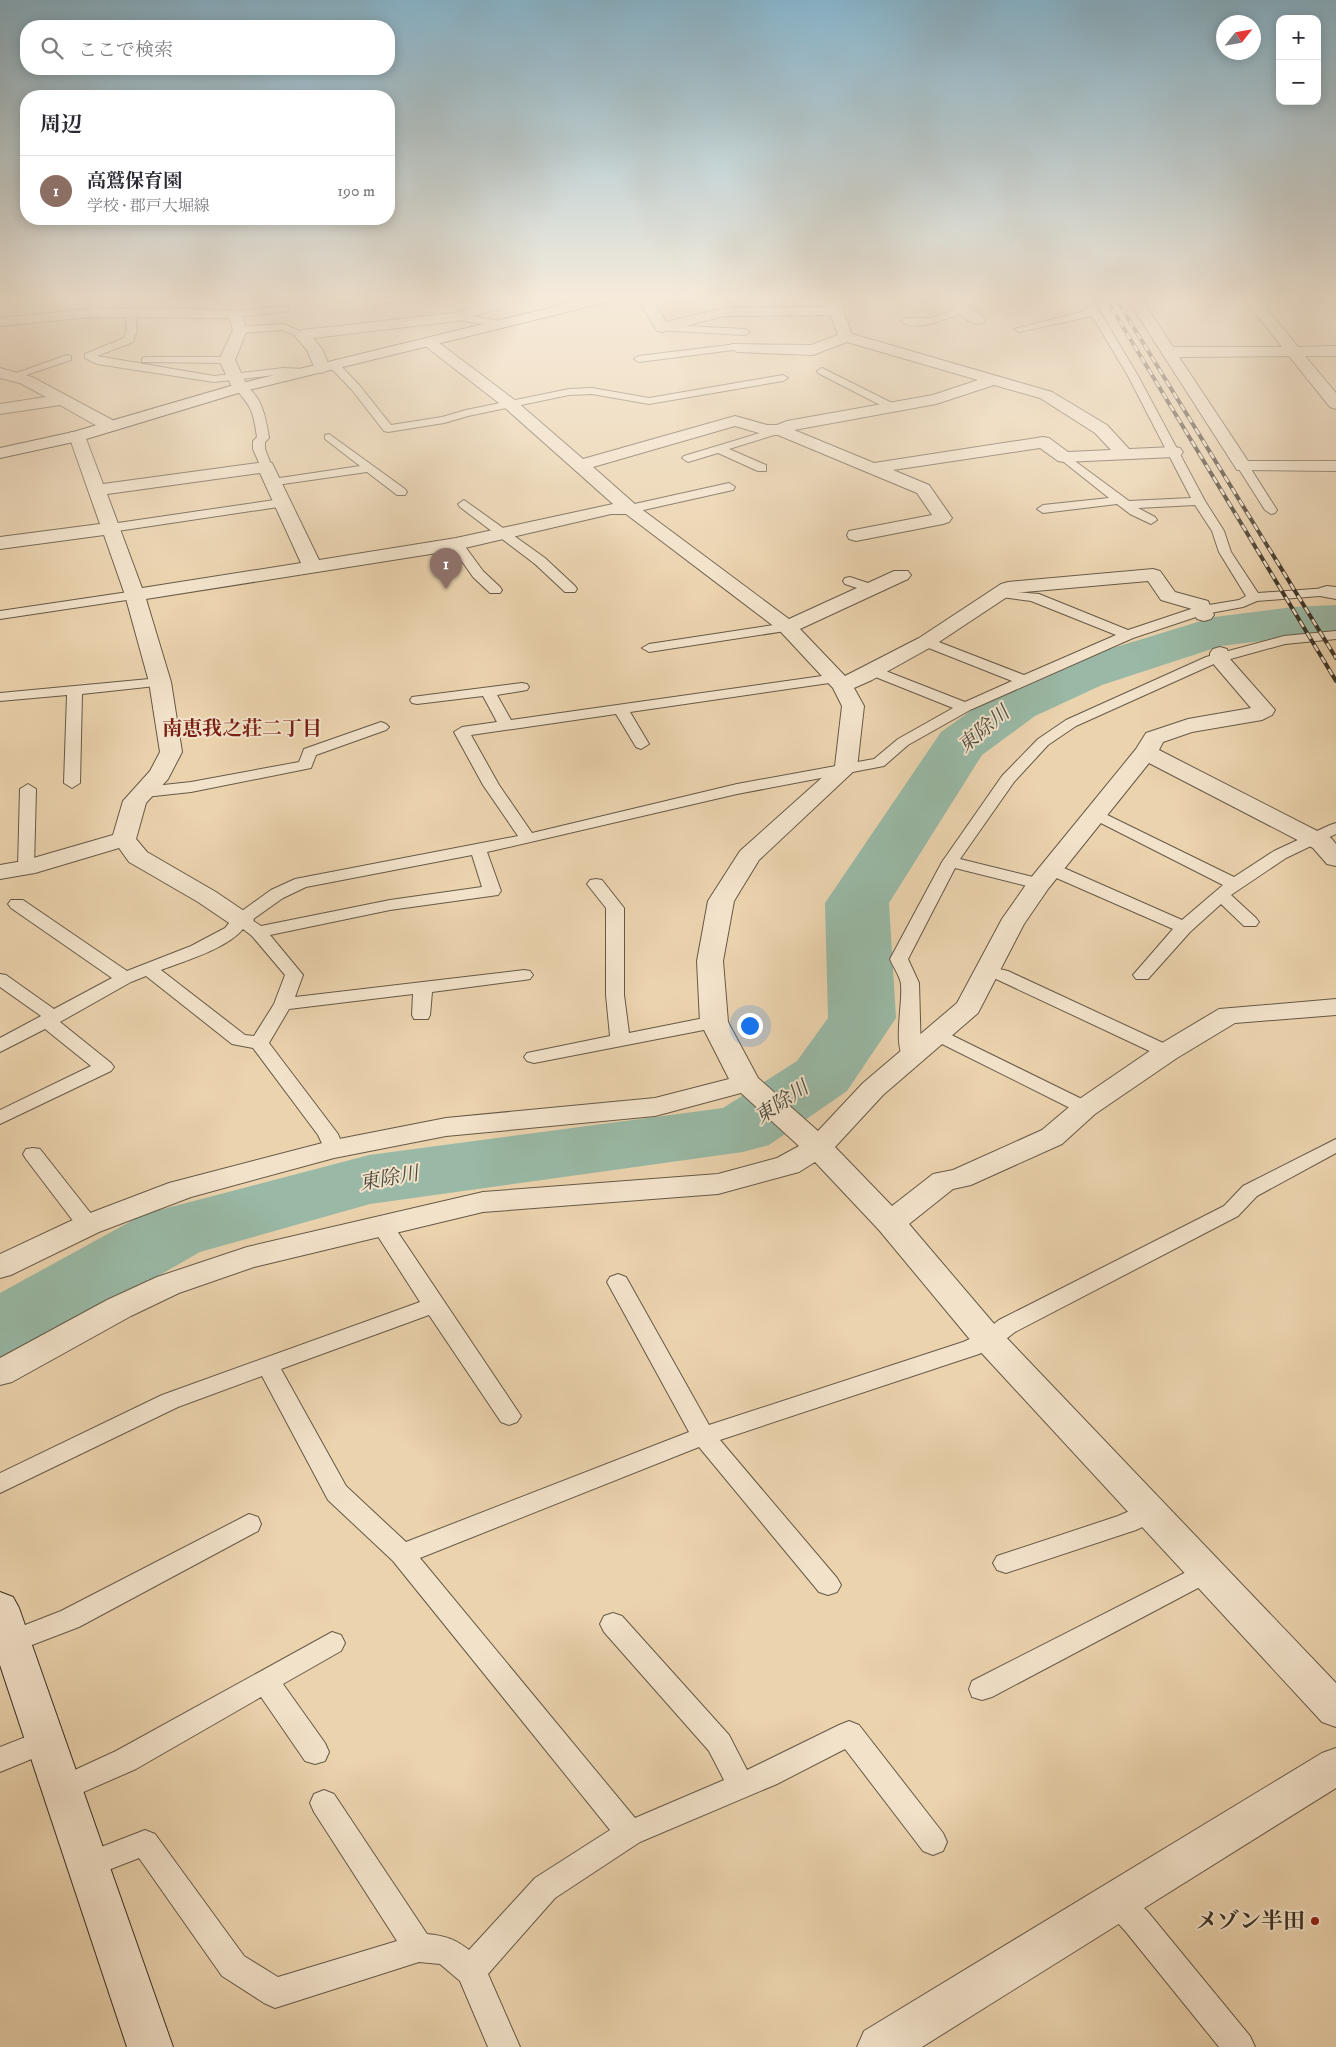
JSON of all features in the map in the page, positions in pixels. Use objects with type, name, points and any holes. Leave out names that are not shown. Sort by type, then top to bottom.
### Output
[{"type":"street","points":[[49,393],[110,426]]},
{"type":"street","points":[[0,453],[77,436],[207,393]]},
{"type":"street","points":[[495,393],[582,465],[630,509],[788,627],[840,682],[853,706],[852,730],[846,768],[748,856],[721,901],[710,961],[714,1022],[746,1083],[818,1147],[890,1223],[990,1340],[1336,1710]]},
{"type":"street","points":[[780,430],[787,426],[892,407],[954,393]]},
{"type":"street","points":[[1037,393],[1046,395],[1101,429],[1124,454]]},
{"type":"street","points":[[1196,393],[1244,466],[1336,466]]},
{"type":"street","points":[[1327,393],[1336,404]]},
{"type":"street","points":[[0,409],[62,400]]},
{"type":"street","points":[[582,465],[735,421],[766,430],[780,430],[924,489],[943,518],[856,535]]},
{"type":"street","points":[[77,436],[135,595],[160,682],[171,752],[160,774],[136,801],[124,839]]},
{"type":"street","points":[[874,468],[1043,442],[1064,457],[1174,452]]},
{"type":"street","points":[[98,490],[266,467],[281,503],[313,567]]},
{"type":"street","points":[[135,595],[456,544],[611,509],[630,509]]},
{"type":"street","points":[[0,543],[112,528]]},
{"type":"street","points":[[788,627],[901,574]]},
{"type":"street","points":[[840,682],[873,671],[926,642],[1008,588],[1153,575],[1168,596],[1200,605],[1203,613]]},
{"type":"street","points":[[0,1374],[119,1308],[168,1285],[247,1258],[381,1224],[483,1202],[718,1184],[788,1165],[818,1147],[840,1127],[873,1089],[935,1033],[968,1007],[1011,924],[1045,876],[1146,752],[1154,738],[1188,726],[1254,716],[1264,710],[1220,660],[1220,655]]},
{"type":"street","points":[[1146,752],[1322,843],[1336,859]]},
{"type":"street","points":[[0,872],[26,868],[124,839]]},
{"type":"street","points":[[124,839],[138,857],[207,897],[250,926]]},
{"type":"street","points":[[890,1223],[944,1182],[960,1178],[1052,1137],[1085,1108],[1167,1052],[1229,1015],[1336,1007]]},
{"type":"street","points":[[0,1267],[88,1225],[180,1190],[334,1149],[446,1127],[655,1107],[746,1083]]},
{"type":"street","points":[[3,1618],[150,2047]]},
{"type":"street","points":[[905,2041],[1118,1902],[1336,1766]]},
{"type":"lane","points":[[247,393],[258,408],[264,438],[259,441],[259,449],[266,467]]},
{"type":"lane","points":[[359,393],[388,430],[444,420],[466,413],[566,393]]},
{"type":"lane","points":[[602,393],[649,400],[695,393]]},
{"type":"lane","points":[[864,393],[892,407]]},
{"type":"lane","points":[[1140,393],[1199,501],[1218,531],[1224,552],[1254,597]]},
{"type":"lane","points":[[688,458],[780,430]]},
{"type":"lane","points":[[329,437],[401,492]]},
{"type":"lane","points":[[720,449],[762,468]]},
{"type":"lane","points":[[1064,457],[1123,502],[1151,520]]},
{"type":"lane","points":[[1244,466],[1271,510]]},
{"type":"lane","points":[[273,483],[370,468]]},
{"type":"lane","points":[[630,509],[729,487]]},
{"type":"lane","points":[[1044,509],[1123,502],[1199,501]]},
{"type":"lane","points":[[112,528],[281,503]]},
{"type":"lane","points":[[464,504],[540,562],[570,589]]},
{"type":"lane","points":[[456,544],[478,574],[495,590]]},
{"type":"lane","points":[[850,581],[872,589]]},
{"type":"lane","points":[[250,926],[277,894],[300,883],[528,839],[737,789],[879,763],[903,742],[964,707],[1128,635],[1243,603],[1254,597],[1332,592]]},
{"type":"lane","points":[[999,593],[1034,597],[1128,635]]},
{"type":"lane","points":[[0,615],[135,595]]},
{"type":"lane","points":[[649,648],[788,627]]},
{"type":"lane","points":[[911,1055],[909,1030],[910,983],[899,959],[950,862],[1008,779],[1043,742],[1071,723],[1220,655],[1284,640],[1336,634]]},
{"type":"lane","points":[[926,642],[1023,680]]},
{"type":"lane","points":[[873,671],[888,675],[964,707]]},
{"type":"lane","points":[[0,697],[160,682]]},
{"type":"lane","points":[[528,839],[491,785],[462,732],[840,682]]},
{"type":"lane","points":[[417,700],[522,687]]},
{"type":"lane","points":[[72,783],[75,690]]},
{"type":"lane","points":[[488,692],[506,726]]},
{"type":"lane","points":[[621,710],[641,744]]},
{"type":"lane","points":[[144,792],[191,787],[306,765],[309,752],[381,727]]},
{"type":"lane","points":[[26,868],[28,789]]},
{"type":"lane","points":[[1095,814],[1227,889],[1250,922]]},
{"type":"lane","points":[[1142,975],[1185,928],[1227,889],[1274,858],[1336,828]]},
{"type":"lane","points":[[0,1046],[51,1020],[125,978],[149,970],[231,932],[250,926],[492,891],[478,849]]},
{"type":"lane","points":[[950,862],[1045,876],[1185,928]]},
{"type":"lane","points":[[596,884],[615,908],[615,994],[620,1040]]},
{"type":"lane","points":[[17,904],[125,978]]},
{"type":"lane","points":[[250,926],[294,975],[283,1004],[260,1043]]},
{"type":"lane","points":[[149,970],[239,1040],[260,1043],[328,1134],[334,1149]]},
{"type":"lane","points":[[986,971],[1002,975],[1167,1052]]},
{"type":"lane","points":[[283,1004],[423,989],[524,975]]},
{"type":"lane","points":[[0,979],[51,1020],[104,1067],[0,1118]]},
{"type":"lane","points":[[421,1015],[423,989]]},
{"type":"lane","points":[[534,1057],[714,1022]]},
{"type":"lane","points":[[935,1033],[1085,1108]]},
{"type":"lane","points":[[402,1554],[703,1436],[971,1348],[990,1340],[1007,1326],[1231,1211],[1250,1191],[1336,1145]]},
{"type":"lane","points":[[33,1154],[88,1225]]},
{"type":"lane","points":[[381,1224],[509,1416]]},
{"type":"lane","points":[[618,1282],[703,1436],[828,1585]]},
{"type":"lane","points":[[0,1484],[170,1401],[267,1364],[434,1305]]},
{"type":"lane","points":[[267,1364],[337,1493],[402,1554],[630,1833]]},
{"type":"lane","points":[[1006,1563],[1127,1523],[1150,1512]]},
{"type":"lane","points":[[3,1618],[70,1619],[249,1524]]},
{"type":"lane","points":[[982,1689],[1206,1572]]},
{"type":"lane","points":[[613,1624],[719,1743],[741,1786]]},
{"type":"lane","points":[[62,1789],[126,1760],[332,1643]]},
{"type":"lane","points":[[265,1681],[315,1752]]},
{"type":"lane","points":[[471,1972],[546,1888],[630,1833],[767,1775],[849,1733],[933,1842]]},
{"type":"lane","points":[[0,1760],[46,1741]]},
{"type":"lane","points":[[324,1803],[419,1948]]},
{"type":"lane","points":[[88,1865],[145,1842],[234,1966],[275,1993],[419,1948],[446,1950],[471,1972],[504,2047]]},
{"type":"lane","points":[[1118,1902],[1137,1922],[1239,2047]]},
{"type":"waterway","name":"東除川","points":[[0,1329],[172,1233],[369,1180],[743,1129],[822,1076],[862,1018],[857,903],[961,744],[1016,704],[1083,674],[1214,632],[1293,622],[1336,620]]},
{"type":"railway","points":[[1162,393],[1336,681]]},
{"type":"railway","points":[[1173,393],[1336,658]]},
{"type":"place","name":"高鷲保育園","points":[[446,589]]},
{"type":"place","name":"メゾン半田","points":[[1315,1921]]},
{"type":"district","name":"南恵我之荘二丁目","points":[[242,729]]}]
